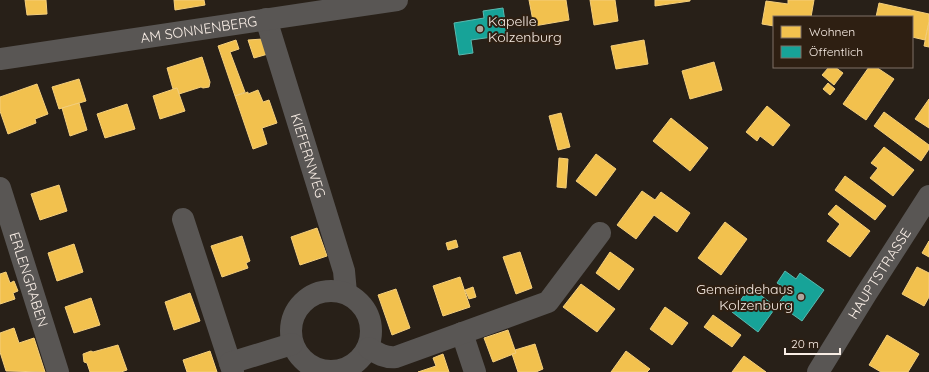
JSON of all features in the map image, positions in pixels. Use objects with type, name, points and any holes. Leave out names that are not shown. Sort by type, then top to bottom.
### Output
[{"type":"street","name":"AM SONNENBERG","points":[[0,59],[397,0]]},
{"type":"street","name":"KIEFERNWEG","points":[[266,19],[344,271],[346,293]]},
{"type":"street","name":"ERLENGRABEN","points":[[0,188],[58,372]]},
{"type":"street","name":"HAUPTSTRASSE","points":[[818,372],[929,196]]},
{"type":"street","points":[[183,219],[232,367],[292,344]]},
{"type":"street","points":[[369,348],[388,358],[396,357],[548,302],[600,233]]},
{"type":"street","points":[[329,290],[346,293],[362,304],[372,323],[369,348],[355,365],[339,372],[314,369],[301,359],[292,344],[290,326],[296,310],[306,298],[329,290]]},
{"type":"street","points":[[462,334],[475,372]]},
{"type":"building: Wohnen","points":[[25,0],[46,0],[47,14],[27,15]]},
{"type":"building: Wohnen","points":[[174,0],[204,0],[205,5],[175,10]]},
{"type":"building: Wohnen","points":[[529,0],[566,0],[569,20],[534,26]]},
{"type":"building: Wohnen","points":[[590,0],[615,0],[618,21],[594,25]]},
{"type":"building: Wohnen","points":[[655,0],[690,0],[690,1],[655,6]]},
{"type":"building: Wohnen","points":[[788,0],[814,0],[811,16],[773,16],[773,26],[762,24],[766,1],[788,4]]},
{"type":"building: Wohnen","points":[[879,3],[929,14],[929,22],[925,40],[913,37],[913,16],[876,16]]},
{"type":"building: Wohnen","points":[[929,22],[929,47],[924,46]]},
{"type":"building: Wohnen","points":[[263,39],[268,54],[254,58],[248,40]]},
{"type":"building: Wohnen","points":[[236,40],[239,49],[230,52],[245,92],[235,96],[218,46]]},
{"type":"building: Wohnen","points":[[644,40],[648,64],[616,69],[611,46]]},
{"type":"building: Wohnen","points":[[202,57],[210,82],[209,87],[201,87],[179,94],[177,88],[173,89],[167,68]]},
{"type":"building: Wohnen","points":[[714,62],[722,90],[690,99],[682,71]]},
{"type":"building: Wohnen","points":[[828,68],[836,68],[843,73],[834,85],[822,75]]},
{"type":"building: Wohnen","points":[[868,68],[878,68],[894,79],[866,120],[843,104]]},
{"type":"building: Wohnen","points":[[79,79],[86,101],[59,109],[52,87]]},
{"type":"building: Wohnen","points":[[828,83],[835,89],[830,95],[823,89]]},
{"type":"building: Wohnen","points":[[37,84],[48,114],[35,119],[36,123],[8,134],[0,111],[0,97]]},
{"type":"building: Wohnen","points":[[177,88],[185,111],[160,119],[153,96]]},
{"type":"building: Wohnen","points":[[258,90],[263,102],[269,100],[277,123],[262,128],[267,144],[253,149],[235,96],[248,92],[248,94]]},
{"type":"building: Wohnen","points":[[929,99],[929,128],[915,119]]},
{"type":"building: Wohnen","points":[[79,103],[87,130],[70,136],[62,108]]},
{"type":"building: Wohnen","points":[[127,104],[135,129],[105,138],[97,114]]},
{"type":"building: Wohnen","points":[[767,106],[790,125],[773,146],[760,136],[757,141],[746,132]]},
{"type":"building: Wohnen","points":[[884,112],[929,145],[929,149],[921,161],[874,126]]},
{"type":"building: Wohnen","points":[[561,113],[570,147],[558,150],[549,116]]},
{"type":"building: Wohnen","points":[[671,118],[708,148],[690,171],[653,141]]},
{"type":"building: Wohnen","points":[[884,147],[914,170],[893,196],[870,178],[878,168],[871,163]]},
{"type":"building: Wohnen","points":[[596,154],[616,169],[596,196],[576,181]]},
{"type":"building: Wohnen","points":[[559,158],[568,159],[566,188],[557,187]]},
{"type":"building: Wohnen","points":[[845,176],[886,206],[875,220],[835,190]]},
{"type":"building: Wohnen","points":[[59,185],[67,211],[40,220],[31,194]]},
{"type":"building: Wohnen","points":[[642,191],[655,200],[661,192],[690,213],[677,232],[654,215],[636,239],[617,225]]},
{"type":"building: Wohnen","points":[[836,205],[870,231],[850,257],[827,241],[840,224],[828,214]]},
{"type":"building: Wohnen","points":[[725,222],[747,239],[721,275],[698,258]]},
{"type":"building: Wohnen","points":[[317,228],[327,256],[300,265],[291,237]]},
{"type":"building: Wohnen","points":[[242,236],[250,261],[246,263],[248,268],[222,277],[211,246]]},
{"type":"building: Wohnen","points":[[456,240],[458,247],[448,250],[446,243]]},
{"type":"building: Wohnen","points":[[929,241],[929,257],[922,253]]},
{"type":"building: Wohnen","points":[[74,244],[83,272],[57,281],[48,253]]},
{"type":"building: Wohnen","points":[[520,252],[532,288],[516,294],[503,257]]},
{"type":"building: Wohnen","points":[[610,252],[634,269],[619,290],[596,273]]},
{"type":"building: Wohnen","points":[[917,267],[929,273],[929,297],[924,306],[902,294]]},
{"type":"building: Wohnen","points":[[6,272],[10,283],[14,281],[18,291],[13,293],[15,299],[0,304],[0,274]]},
{"type":"building: Wohnen","points":[[460,277],[470,307],[443,316],[433,286]]},
{"type":"building: Wohnen","points":[[581,284],[615,309],[597,332],[563,307]]},
{"type":"building: Wohnen","points":[[473,287],[476,297],[469,299],[465,290]]},
{"type":"building: Wohnen","points":[[396,289],[410,328],[392,335],[378,295]]},
{"type":"building: Wohnen","points":[[190,293],[200,321],[174,330],[165,302]]},
{"type":"building: Wohnen","points":[[91,298],[100,325],[74,333],[65,307]]},
{"type":"building: Wohnen","points":[[665,307],[688,323],[672,345],[650,329]]},
{"type":"building: Wohnen","points":[[713,315],[741,335],[732,347],[704,327]]},
{"type":"building: Wohnen","points":[[14,328],[19,343],[34,338],[45,372],[6,371],[0,352],[0,333]]},
{"type":"building: Wohnen","points":[[508,330],[516,353],[493,362],[484,338]]},
{"type":"building: Wohnen","points":[[887,335],[919,354],[908,372],[881,372],[869,365]]},
{"type":"building: Wohnen","points":[[535,344],[543,369],[536,372],[518,372],[512,354],[516,353],[515,350]]},
{"type":"building: Wohnen","points":[[118,345],[127,370],[121,372],[90,372],[87,363],[84,362],[83,354]]},
{"type":"building: Wohnen","points":[[210,351],[217,372],[187,372],[183,360]]},
{"type":"building: Wohnen","points":[[626,351],[650,369],[647,372],[611,372]]},
{"type":"building: Wohnen","points":[[443,354],[449,372],[418,372],[436,366],[433,358]]},
{"type":"building: Wohnen","points":[[744,356],[766,372],[732,372]]},
{"type":"building: Öffentlich","name":"Kapelle Kolzenburg","points":[[503,8],[507,35],[471,40],[473,53],[459,55],[454,23],[484,18],[483,11]]},
{"type":"building: Öffentlich","name":"Gemeindehaus Kolzenburg","points":[[785,271],[796,279],[800,273],[824,290],[802,321],[778,304],[788,290],[777,283]]},
{"type":"building: Öffentlich","points":[[750,287],[776,307],[758,332],[732,312]]},
{"type":"place","name":"Kapelle Kolzenburg","points":[[480,29]]},
{"type":"place","name":"Gemeindehaus Kolzenburg","points":[[801,297]]}]
